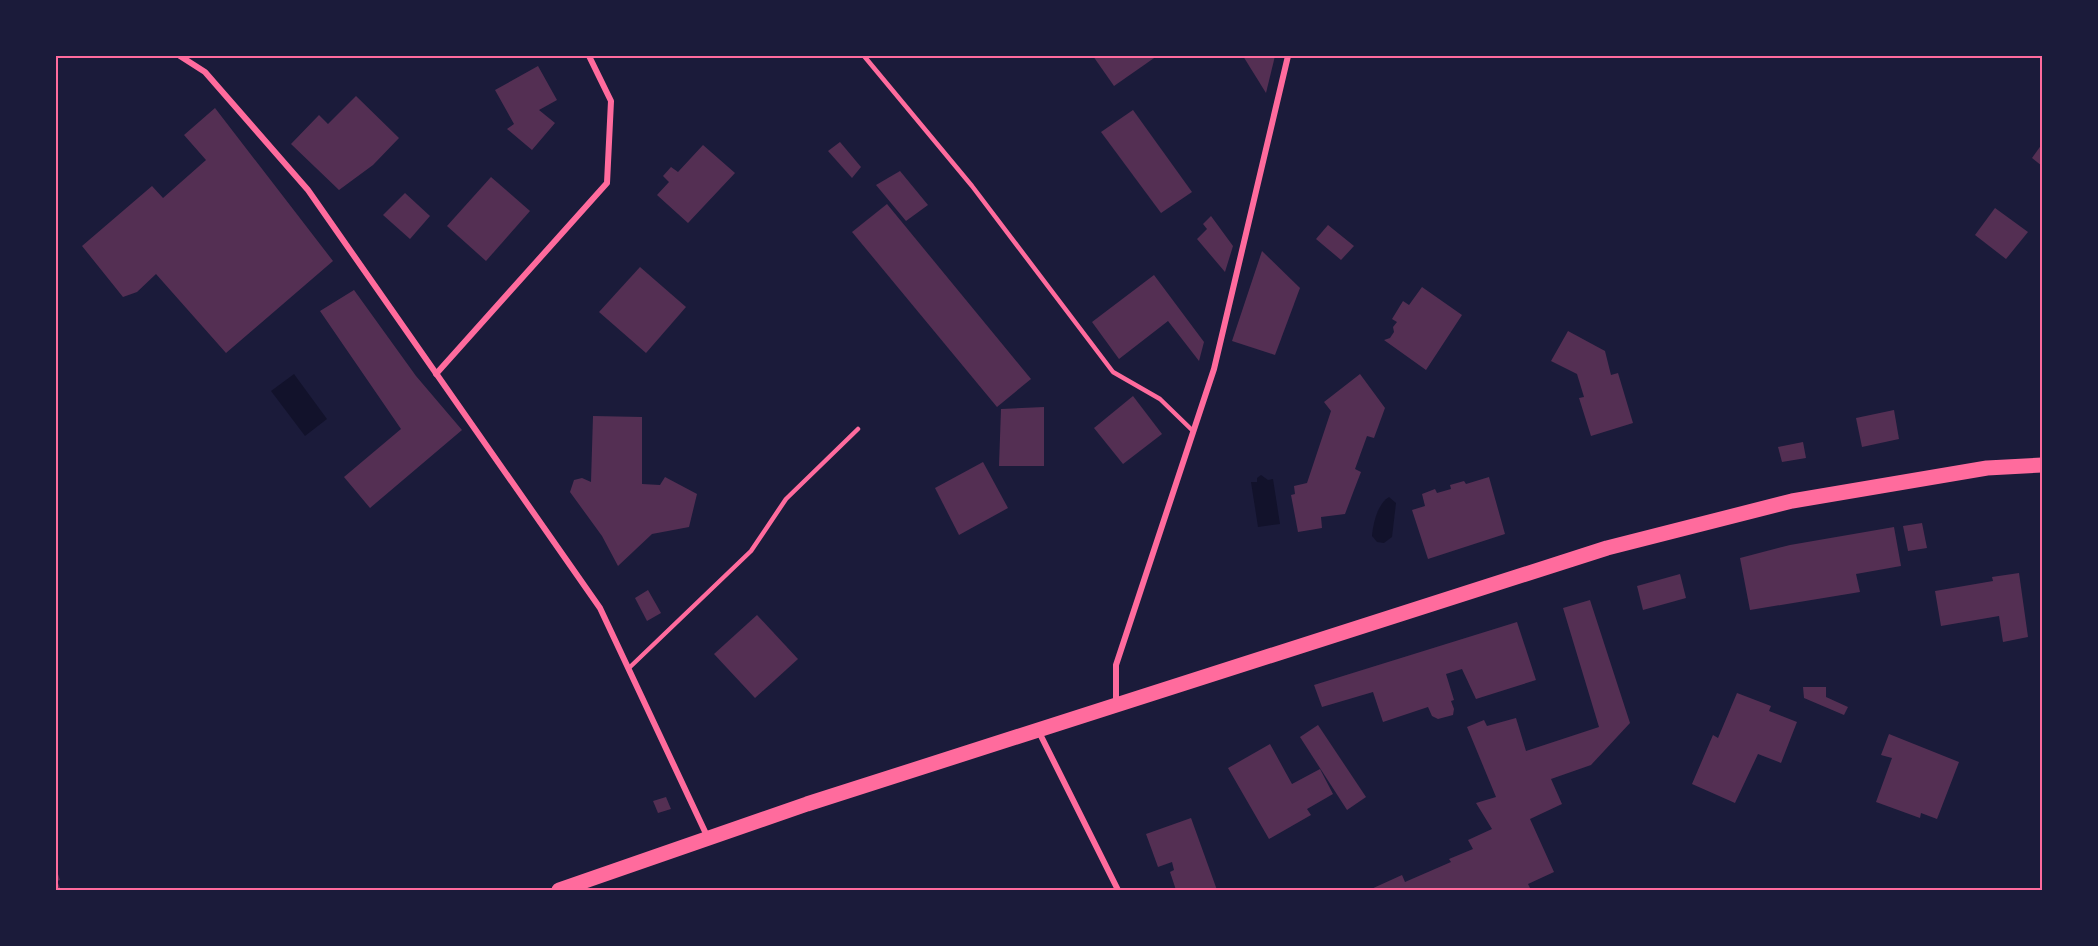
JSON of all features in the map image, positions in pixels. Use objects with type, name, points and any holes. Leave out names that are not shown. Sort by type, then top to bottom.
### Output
[{"type":"main road","points":[[559,891],[807,804],[1619,545],[1792,501],[1987,468],[2043,465]]},
{"type":"street","points":[[180,56],[205,72],[308,190],[600,608],[708,840]]},
{"type":"street","points":[[436,374],[607,183],[611,101],[589,56]]},
{"type":"street","points":[[1116,704],[1116,665],[1214,369],[1288,56]]},
{"type":"street","points":[[1038,729],[1118,891]]},
{"type":"lane","points":[[864,56],[972,186],[1113,372],[1160,399],[1193,431]]},
{"type":"lane","points":[[629,668],[751,551],[786,499],[858,429]]},
{"type":"shaded area","points":[[294,374],[327,419],[305,436],[271,391]]},
{"type":"shaded area","points":[[1261,475],[1268,480],[1273,479],[1280,524],[1258,527],[1251,482],[1257,482],[1257,478]]},
{"type":"shaded area","points":[[1389,497],[1396,503],[1392,537],[1384,543],[1377,542],[1372,536],[1375,520],[1382,504]]},
{"type":"building","points":[[1093,56],[1157,56],[1114,86]]},
{"type":"building","points":[[1243,56],[1275,56],[1266,93]]},
{"type":"building","points":[[538,66],[557,100],[539,110],[555,123],[532,150],[507,129],[514,124],[495,90]]},
{"type":"building","points":[[356,96],[399,138],[373,165],[339,190],[291,144],[319,115],[328,124]]},
{"type":"building","points":[[215,108],[333,261],[226,353],[156,274],[137,292],[123,297],[82,246],[152,186],[163,198],[206,160],[184,135]]},
{"type":"building","points":[[1133,110],[1192,192],[1161,213],[1101,132]]},
{"type":"building","points":[[840,142],[861,167],[852,178],[828,151]]},
{"type":"building","points":[[2042,144],[2042,166],[2032,158]]},
{"type":"building","points":[[703,145],[735,173],[688,223],[657,195],[669,182],[663,176],[671,167],[678,172]]},
{"type":"building","points":[[900,171],[928,205],[906,221],[876,185]]},
{"type":"building","points":[[491,177],[530,211],[486,261],[447,226]]},
{"type":"building","points":[[405,193],[430,216],[410,239],[383,215]]},
{"type":"building","points":[[887,204],[1031,379],[997,407],[852,232]]},
{"type":"building","points":[[1995,208],[2028,232],[2006,259],[1975,235]]},
{"type":"building","points":[[1211,216],[1233,246],[1225,272],[1197,239],[1207,229],[1203,224]]},
{"type":"building","points":[[1328,225],[1354,246],[1341,260],[1316,239]]},
{"type":"building","points":[[1262,251],[1300,288],[1275,355],[1232,341]]},
{"type":"building","points":[[640,267],[686,307],[646,353],[599,312]]},
{"type":"building","points":[[1154,275],[1204,342],[1199,361],[1168,321],[1119,359],[1092,322]]},
{"type":"building","points":[[1422,287],[1462,315],[1426,370],[1384,340],[1390,338],[1394,332],[1393,327],[1397,322],[1392,319],[1403,301],[1409,305]]},
{"type":"building","points":[[354,290],[416,376],[462,430],[370,508],[344,477],[401,429],[320,311]]},
{"type":"building","points":[[1568,331],[1605,351],[1611,375],[1618,373],[1633,423],[1591,436],[1579,398],[1584,397],[1577,374],[1551,361]]},
{"type":"building","points":[[1360,374],[1385,408],[1374,438],[1367,436],[1355,469],[1361,472],[1345,514],[1321,517],[1322,528],[1298,532],[1291,495],[1295,494],[1294,486],[1307,483],[1331,411],[1324,402]]},
{"type":"building","points":[[1133,396],[1162,434],[1123,464],[1094,428]]},
{"type":"building","points":[[1044,407],[1044,466],[999,466],[1001,409]]},
{"type":"building","points":[[1894,410],[1899,439],[1862,447],[1856,418]]},
{"type":"building","points":[[593,416],[642,417],[642,484],[660,485],[665,477],[697,494],[689,527],[652,534],[618,566],[602,536],[570,492],[574,480],[582,478],[591,482]]},
{"type":"building","points":[[1803,442],[1806,458],[1782,462],[1778,447]]},
{"type":"building","points":[[983,462],[1008,508],[959,535],[935,488]]},
{"type":"building","points":[[1489,477],[1505,534],[1428,559],[1412,510],[1425,506],[1422,494],[1435,489],[1437,493],[1451,489],[1450,485],[1464,481],[1466,484]]},
{"type":"building","points":[[1922,523],[1927,548],[1908,551],[1903,526]]},
{"type":"building","points":[[1894,527],[1901,566],[1856,574],[1860,592],[1750,610],[1740,558],[1790,545]]},
{"type":"building","points":[[2019,573],[2028,637],[2003,642],[1999,616],[1941,626],[1935,591],[1993,581],[1992,577]]},
{"type":"building","points":[[1680,574],[1686,598],[1643,610],[1637,586]]},
{"type":"building","points":[[648,590],[661,613],[647,621],[635,598]]},
{"type":"building","points":[[1590,600],[1630,723],[1591,765],[1551,779],[1562,804],[1530,819],[1554,872],[1528,884],[1531,890],[1369,890],[1402,875],[1405,882],[1451,862],[1449,859],[1473,849],[1468,840],[1492,829],[1476,803],[1496,797],[1467,727],[1484,720],[1487,726],[1516,718],[1526,751],[1599,727],[1563,608]]},
{"type":"building","points":[[757,615],[798,659],[755,698],[714,654]]},
{"type":"building","points":[[1517,622],[1536,680],[1476,699],[1462,669],[1446,674],[1454,700],[1451,701],[1454,709],[1453,715],[1438,719],[1432,716],[1428,707],[1383,722],[1373,692],[1322,707],[1314,685]]},
{"type":"building","points":[[1803,687],[1826,687],[1826,697],[1848,707],[1844,715],[1804,698]]},
{"type":"building","points":[[1737,693],[1771,706],[1769,711],[1797,722],[1781,763],[1758,754],[1735,803],[1692,784],[1713,735],[1718,738]]},
{"type":"building","points":[[1318,725],[1366,797],[1347,810],[1300,737]]},
{"type":"building","points":[[1889,734],[1959,762],[1937,819],[1921,813],[1920,818],[1876,802],[1892,758],[1881,755]]},
{"type":"building","points":[[1270,744],[1292,784],[1320,769],[1333,794],[1307,809],[1311,815],[1269,839],[1228,768]]},
{"type":"building","points":[[666,797],[671,809],[658,813],[653,801]]},
{"type":"building","points":[[1191,818],[1217,890],[1176,890],[1170,872],[1174,870],[1172,862],[1158,867],[1146,834]]},
{"type":"building","points":[[56,868],[60,880],[57,881],[61,890],[56,890]]}]
